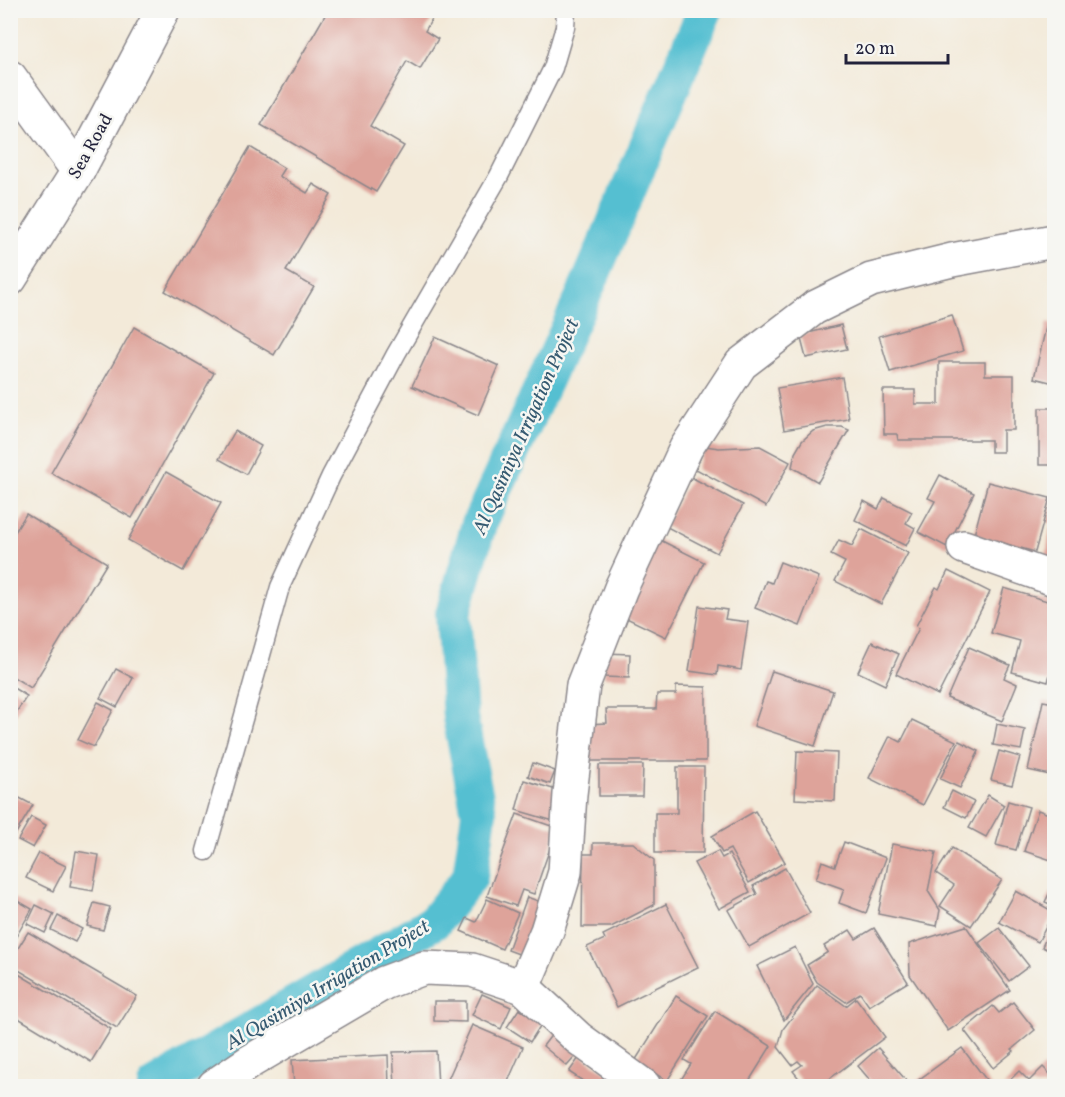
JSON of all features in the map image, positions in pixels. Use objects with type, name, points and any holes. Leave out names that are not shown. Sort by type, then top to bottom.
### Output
[{"type":"main road","name":"Sea Road","points":[[10,279],[78,171],[163,10]]},
{"type":"main road","points":[[10,77],[78,171]]},
{"type":"main road","points":[[523,987],[548,931],[565,872],[570,794],[583,685],[621,588],[686,448],[741,364],[814,308],[871,280],[952,260],[1054,241]]},
{"type":"main road","points":[[964,547],[1054,579]]},
{"type":"main road","points":[[214,1086],[251,1061],[384,983],[424,968],[472,970],[523,987],[578,1038],[644,1086]]},
{"type":"lane","points":[[206,851],[280,587],[331,476],[396,354],[499,176],[553,68],[565,27],[566,10]]},
{"type":"building","points":[[328,10],[437,10],[425,31],[438,39],[420,69],[407,61],[370,126],[404,146],[376,192],[261,125]]},
{"type":"building","points":[[250,147],[284,168],[279,176],[307,193],[313,184],[331,195],[286,271],[314,287],[274,355],[165,291]]},
{"type":"building","points":[[952,315],[963,351],[890,372],[879,336]]},
{"type":"building","points":[[1047,323],[1054,325],[1054,383],[1034,378]]},
{"type":"building","points":[[841,325],[847,349],[806,358],[800,335]]},
{"type":"building","points":[[134,327],[214,373],[132,518],[51,473]]},
{"type":"building","points":[[435,337],[499,366],[478,415],[412,386]]},
{"type":"building","points":[[939,362],[985,362],[985,375],[1014,375],[1014,430],[1003,430],[1003,452],[991,452],[991,440],[898,440],[897,434],[884,434],[883,390],[915,390],[915,404],[939,404]]},
{"type":"building","points":[[842,377],[849,419],[784,430],[777,388]]},
{"type":"building","points":[[1039,408],[1054,408],[1054,465],[1039,465]]},
{"type":"building","points":[[827,427],[842,427],[849,430],[818,482],[792,467],[795,453],[802,441],[813,431]]},
{"type":"building","points":[[235,431],[261,446],[246,474],[219,459]]},
{"type":"building","points":[[705,446],[719,448],[760,446],[790,462],[766,507],[696,469]]},
{"type":"building","points":[[166,472],[221,503],[183,571],[128,540]]},
{"type":"building","points":[[940,475],[974,493],[947,547],[918,532],[935,501],[928,498]]},
{"type":"building","points":[[691,477],[743,505],[717,553],[665,526]]},
{"type":"building","points":[[988,482],[1050,498],[1035,552],[974,535]]},
{"type":"building","points":[[1054,496],[1054,524],[1047,522]]},
{"type":"building","points":[[884,498],[912,512],[906,523],[915,528],[906,546],[855,520],[864,501],[878,509]]},
{"type":"building","points":[[26,514],[107,563],[31,688],[10,675],[10,540]]},
{"type":"building","points":[[1050,528],[1054,528],[1054,572],[1044,570]]},
{"type":"building","points":[[861,529],[908,553],[881,604],[835,581],[845,562],[831,555],[839,540],[852,546]]},
{"type":"building","points":[[656,538],[704,562],[666,637],[618,614]]},
{"type":"building","points":[[780,562],[819,577],[800,626],[755,608],[766,581],[772,583]]},
{"type":"building","points":[[948,571],[990,592],[938,695],[896,674],[919,628],[916,626],[936,587],[939,589]]},
{"type":"building","points":[[1004,588],[1054,603],[1054,659],[1048,682],[1012,672],[1020,641],[991,633]]},
{"type":"building","points":[[699,606],[727,610],[725,619],[748,622],[741,670],[718,666],[717,675],[689,671]]},
{"type":"building","points":[[872,642],[899,654],[885,685],[858,672]]},
{"type":"building","points":[[969,647],[1010,665],[1004,678],[1017,684],[1002,721],[947,698]]},
{"type":"building","points":[[605,653],[630,654],[629,678],[604,677]]},
{"type":"building","points":[[116,669],[133,678],[117,707],[100,698]]},
{"type":"building","points":[[772,671],[833,691],[815,746],[754,726]]},
{"type":"building","points":[[10,686],[27,696],[10,722]]},
{"type":"building","points":[[676,686],[706,687],[706,761],[587,761],[587,724],[607,723],[606,709],[656,709],[657,694],[676,694]]},
{"type":"building","points":[[1043,701],[1054,703],[1054,776],[1028,770]]},
{"type":"building","points":[[98,702],[113,710],[94,747],[78,740]]},
{"type":"building","points":[[912,720],[956,741],[923,805],[869,778],[890,736],[901,742]]},
{"type":"building","points":[[997,724],[1025,730],[1021,750],[993,745]]},
{"type":"building","points":[[959,741],[979,751],[960,788],[940,779]]},
{"type":"building","points":[[797,751],[837,753],[835,801],[795,799]]},
{"type":"building","points":[[999,751],[1020,757],[1012,785],[991,780]]},
{"type":"building","points":[[533,763],[555,771],[550,784],[528,776]]},
{"type":"building","points":[[599,765],[643,765],[642,796],[599,796]]},
{"type":"building","points":[[677,767],[704,767],[703,853],[655,853],[655,813],[677,813]]},
{"type":"building","points":[[524,780],[566,793],[557,822],[516,810]]},
{"type":"building","points":[[952,791],[974,802],[966,818],[944,807]]},
{"type":"building","points":[[10,793],[33,805],[10,843]]},
{"type":"building","points":[[988,795],[1004,805],[986,837],[969,828]]},
{"type":"building","points":[[1008,801],[1029,807],[1016,850],[996,845]]},
{"type":"building","points":[[1038,810],[1054,816],[1054,861],[1024,851]]},
{"type":"building","points":[[755,811],[785,862],[749,883],[730,849],[722,853],[712,836]]},
{"type":"building","points":[[517,814],[557,828],[534,894],[522,890],[516,906],[487,896]]},
{"type":"building","points":[[31,817],[46,825],[33,848],[18,840]]},
{"type":"building","points":[[844,842],[886,858],[866,913],[839,903],[844,889],[816,879],[822,861],[835,866]]},
{"type":"building","points":[[593,843],[633,843],[654,860],[654,905],[611,927],[582,927],[583,854],[593,854]]},
{"type":"building","points":[[892,844],[936,852],[928,891],[940,910],[937,926],[878,914]]},
{"type":"building","points":[[952,848],[1002,880],[971,926],[940,906],[954,885],[936,873]]},
{"type":"building","points":[[76,851],[99,855],[93,891],[70,887]]},
{"type":"building","points":[[718,851],[722,858],[729,854],[750,892],[719,909],[694,863]]},
{"type":"building","points":[[39,853],[66,866],[53,891],[26,878]]},
{"type":"building","points":[[785,868],[810,913],[749,947],[728,910],[757,894],[753,886]]},
{"type":"building","points":[[1016,891],[1054,912],[1038,942],[999,922]]},
{"type":"building","points":[[1054,891],[1054,906],[1045,902],[1049,894]]},
{"type":"building","points":[[527,897],[546,904],[527,957],[508,950]]},
{"type":"building","points":[[13,898],[32,909],[13,942],[10,940],[10,902]]},
{"type":"building","points":[[487,899],[518,913],[502,949],[461,931],[467,918],[476,922]]},
{"type":"building","points":[[94,903],[110,907],[103,930],[87,926]]},
{"type":"building","points":[[666,904],[698,967],[617,1007],[587,947],[605,939],[603,935]]},
{"type":"building","points":[[36,905],[54,914],[45,933],[27,924]]},
{"type":"building","points":[[58,916],[82,929],[75,942],[51,930]]},
{"type":"building","points":[[1054,919],[1054,953],[1042,947]]},
{"type":"building","points":[[966,926],[1010,990],[948,1031],[910,975],[909,944]]},
{"type":"building","points":[[874,928],[908,982],[869,1006],[860,993],[846,1002],[817,982],[807,965],[828,952],[824,946],[850,930],[856,939]]},
{"type":"building","points":[[999,928],[1029,966],[1009,981],[979,943]]},
{"type":"building","points":[[28,932],[137,996],[117,1028],[10,965],[10,961]]},
{"type":"building","points":[[795,947],[813,984],[784,1020],[757,966]]},
{"type":"building","points":[[10,969],[111,1029],[91,1062],[10,1013]]},
{"type":"building","points":[[817,985],[846,1006],[856,998],[885,1037],[820,1086],[805,1086],[793,1071],[802,1065],[798,1061],[792,1065],[778,1047],[783,1029]]},
{"type":"building","points":[[482,994],[511,1007],[501,1029],[472,1015]]},
{"type":"building","points":[[676,996],[708,1016],[667,1081],[635,1061]]},
{"type":"building","points":[[434,1001],[466,1001],[466,1022],[434,1021]]},
{"type":"building","points":[[1013,1002],[1035,1030],[993,1068],[964,1030],[993,1006],[999,1013]]},
{"type":"building","points":[[519,1009],[542,1023],[530,1042],[507,1027]]},
{"type":"building","points":[[715,1011],[771,1046],[746,1086],[677,1086],[691,1064],[684,1060]]},
{"type":"building","points":[[472,1025],[523,1047],[506,1086],[445,1086]]},
{"type":"building","points":[[556,1029],[581,1050],[567,1066],[543,1046]]},
{"type":"building","points":[[878,1048],[911,1086],[875,1086],[858,1066]]},
{"type":"building","points":[[962,1048],[991,1086],[921,1086],[917,1081]]},
{"type":"building","points":[[436,1051],[438,1086],[395,1086],[393,1052]]},
{"type":"building","points":[[388,1055],[389,1086],[294,1086],[292,1060]]},
{"type":"building","points":[[581,1055],[618,1080],[613,1086],[580,1086],[583,1081],[569,1072]]},
{"type":"building","points":[[1043,1067],[1054,1078],[1054,1086],[1004,1086],[1019,1071],[1029,1081]]},
{"type":"waterway","name":"Al Qasimiya Irrigation Project","points":[[155,1086],[434,922],[470,877],[479,813],[460,717],[453,614],[479,524],[585,292],[705,10]]}]
